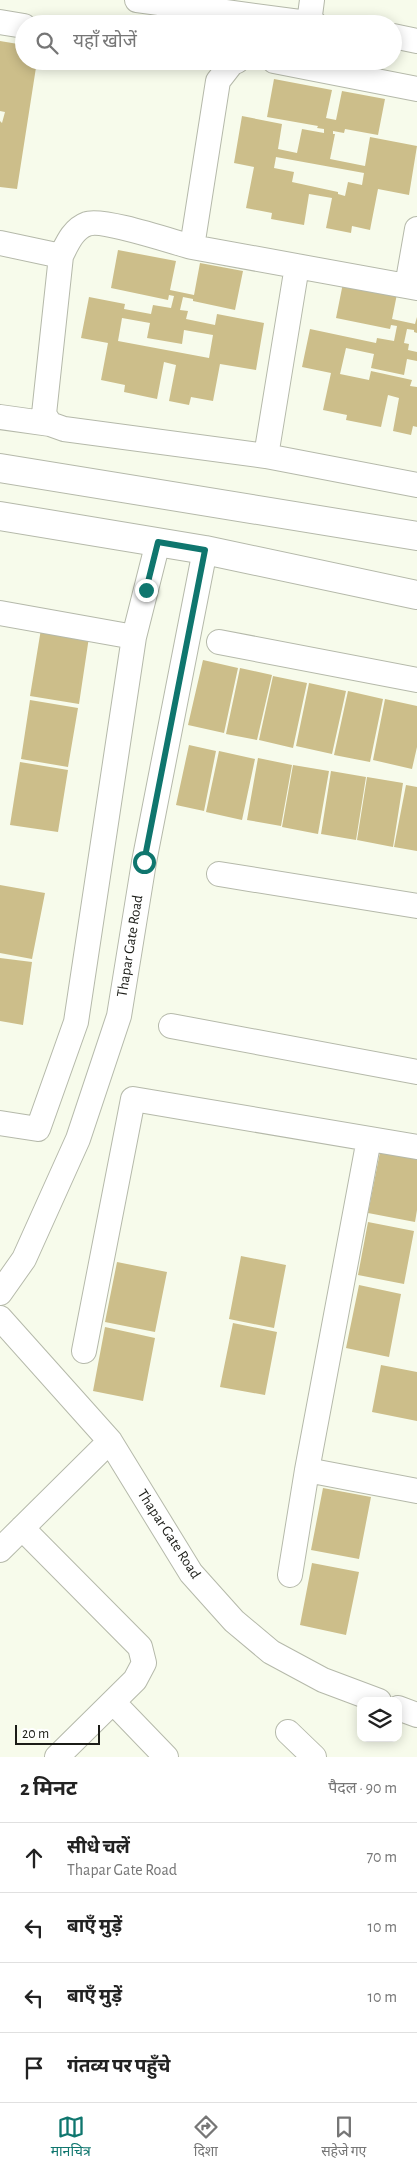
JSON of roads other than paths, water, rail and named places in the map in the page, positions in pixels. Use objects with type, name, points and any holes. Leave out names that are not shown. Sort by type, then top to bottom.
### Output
[{"type":"street","points":[[137,0],[301,15]]},
{"type":"street","points":[[0,22],[15,24]]},
{"type":"street","points":[[402,38],[417,41]]},
{"type":"street","points":[[192,246],[218,81],[227,70]]},
{"type":"street","points":[[320,70],[417,89]]},
{"type":"street","points":[[50,424],[44,414],[61,256],[72,235],[87,223],[110,225],[192,246],[412,287],[417,229]]},
{"type":"street","points":[[0,243],[61,256]]},
{"type":"street","points":[[266,456],[297,266]]},
{"type":"street","points":[[0,417],[50,424],[64,429],[266,456],[417,485]]},
{"type":"street","points":[[0,468],[417,536]]},
{"type":"street","points":[[0,516],[205,550],[417,595]]},
{"type":"street","points":[[0,1123],[38,1129],[76,1022],[134,637],[158,542]]},
{"type":"street","name":"Thapar Gate Road","points":[[0,1293],[24,1259],[78,1139],[119,1016],[144,862],[205,550]]},
{"type":"street","points":[[0,613],[134,637]]},
{"type":"street","points":[[219,642],[417,680]]},
{"type":"street","points":[[219,874],[417,906]]},
{"type":"street","points":[[171,1026],[417,1072]]},
{"type":"street","points":[[84,1351],[133,1099],[417,1147]]},
{"type":"street","points":[[290,1575],[307,1470],[369,1139]]},
{"type":"street","name":"Thapar Gate Road","points":[[0,1318],[110,1441],[192,1573],[234,1621],[270,1652],[323,1680],[368,1697]]},
{"type":"street","points":[[0,1550],[110,1441]]},
{"type":"street","points":[[307,1470],[417,1492]]},
{"type":"street","points":[[22,1528],[140,1647],[144,1664],[135,1680],[57,1757]]},
{"type":"street","points":[[114,1702],[166,1757]]},
{"type":"street","points":[[402,1709],[417,1715]]},
{"type":"street","points":[[288,1732],[314,1757]]}]
